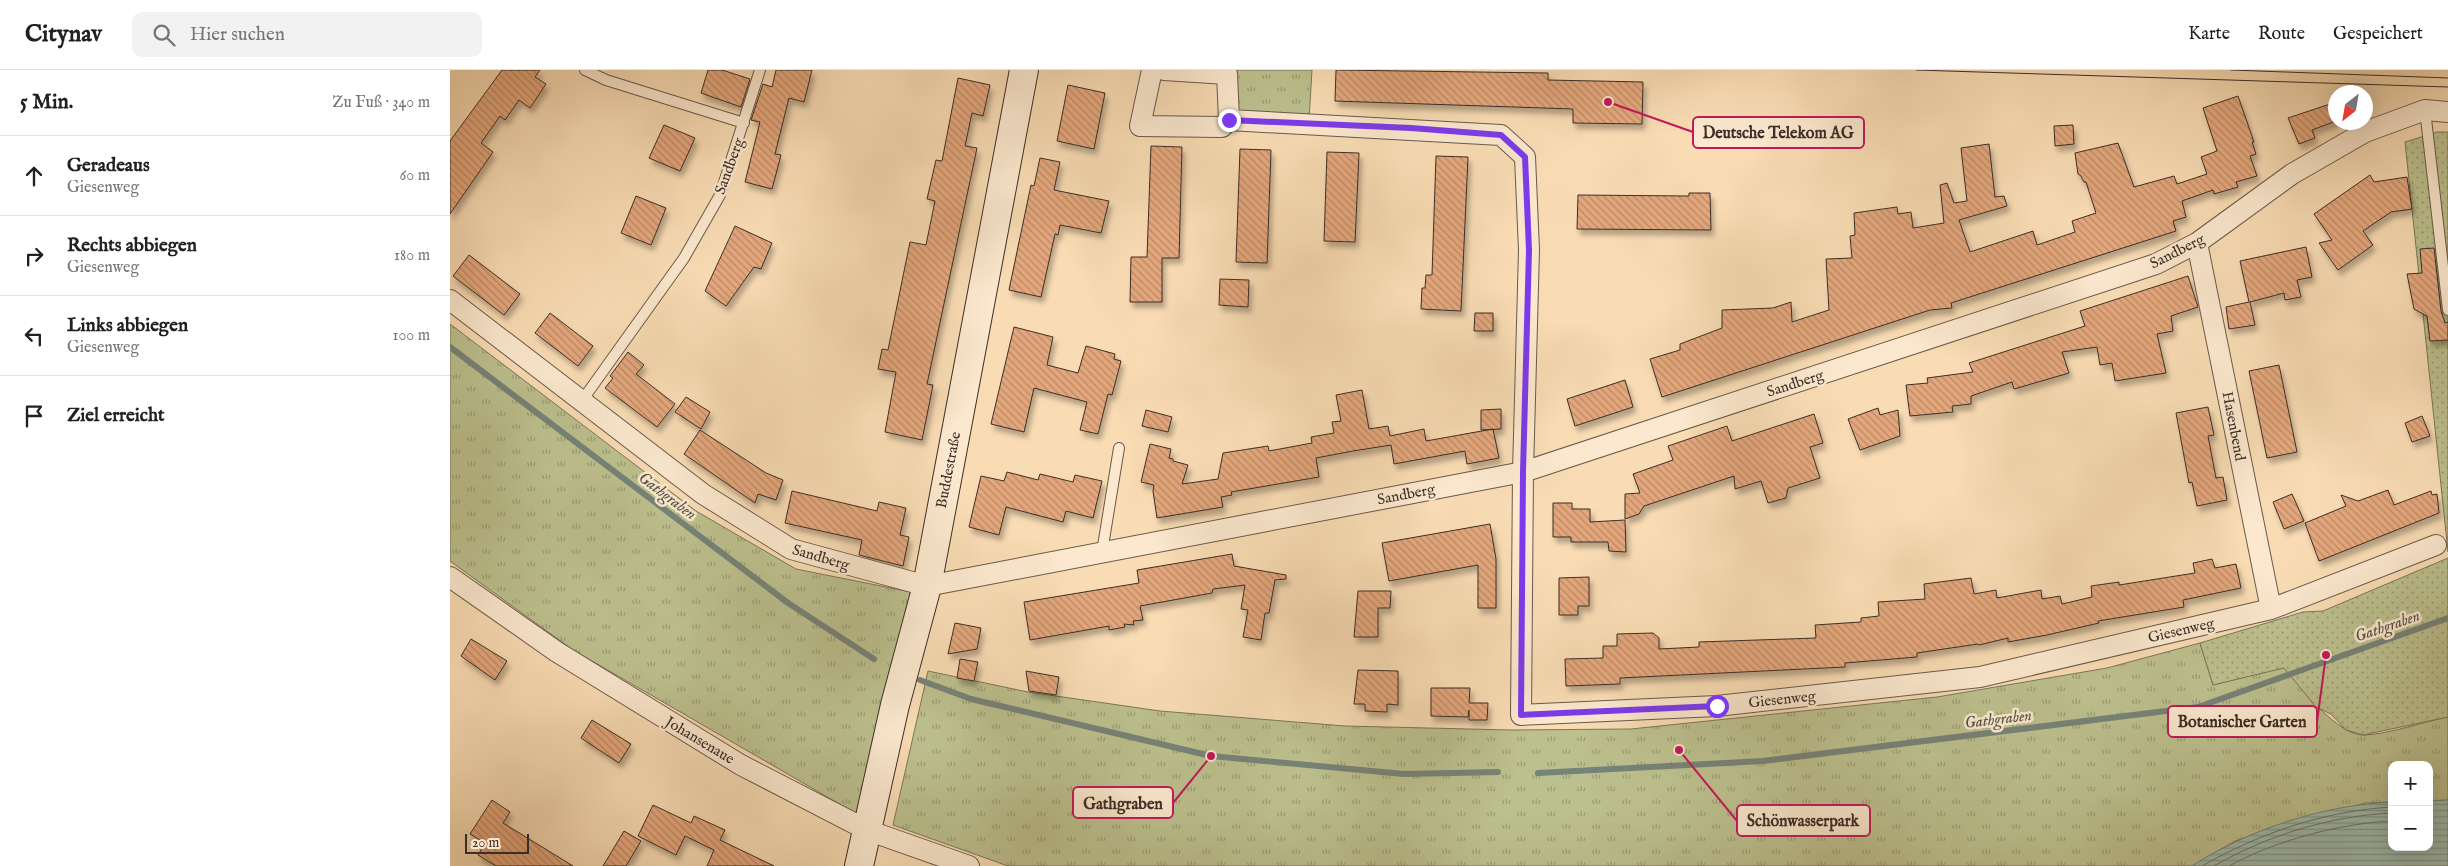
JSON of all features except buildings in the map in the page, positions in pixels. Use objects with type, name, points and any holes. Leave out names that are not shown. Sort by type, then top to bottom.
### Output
[{"type":"main road","name":"Buddestraße","points":[[859,866],[895,704],[926,586],[1024,70]]},
{"type":"street","name":"Giesenweg","points":[[1152,70],[1140,126],[1222,127],[1229,120],[1411,128],[1501,135],[1525,157],[1529,250],[1523,472],[1521,715],[1717,706],[1980,677],[2271,609],[2436,545]]},
{"type":"street","points":[[1164,70],[1227,74],[1229,120]]},
{"type":"street","name":"Sandberg","points":[[450,300],[703,494],[791,549],[926,586],[1523,472],[2156,264],[2197,243],[2300,169],[2365,132],[2425,110],[2448,112]]},
{"type":"street","name":"Hasenbend","points":[[2197,243],[2271,609]]},
{"type":"street","name":"Johansenaue","points":[[450,577],[557,652],[741,765],[867,830],[969,866]]},
{"type":"lane","points":[[585,70],[606,80],[744,123]]},
{"type":"lane","name":"Sandberg","points":[[581,402],[684,258],[720,194],[760,70]]},
{"type":"lane","points":[[2425,110],[2448,310]]},
{"type":"lane","points":[[1102,552],[1119,448]]},
{"type":"green space","points":[[1232,70],[1312,70],[1309,120],[1235,116]]},
{"type":"green space","points":[[2437,132],[2448,132],[2448,552],[2405,142]]},
{"type":"green space","points":[[450,324],[696,511],[796,569],[911,592],[862,817],[573,650],[450,561]]},
{"type":"green space","points":[[2448,558],[2448,717],[2363,735],[2346,730],[2331,714],[2316,707],[2284,668],[2213,685],[2200,643],[2303,612],[2323,611]]},
{"type":"green space","points":[[2200,643],[2213,685],[2284,667],[2320,709],[2343,728],[2354,733],[2365,735],[2385,732],[2448,717],[2448,800],[2433,801],[2433,761],[2388,761],[2388,802],[2365,803],[2235,841],[2192,866],[1008,866],[893,825],[928,671],[1028,692],[1160,711],[1345,726],[1511,730],[1631,729],[1937,697],[2107,668]]},
{"type":"water","points":[[2448,800],[2448,866],[2192,866],[2238,841],[2288,821],[2340,808],[2388,802],[2388,851],[2433,851],[2433,801]]},
{"type":"waterway","name":"Gathgraben","points":[[450,347],[788,603],[874,659]]},
{"type":"waterway","name":"Gathgraben","points":[[1538,773],[1763,761],[2198,707],[2448,618]]},
{"type":"waterway","name":"Gathgraben","points":[[920,680],[971,699],[1211,756],[1404,774],[1498,772]]},
{"type":"tram line","points":[[1916,70],[2448,87]]},
{"type":"tram line","points":[[2231,70],[2448,78]]},
{"type":"place","name":"Deutsche Telekom AG","points":[[1608,102]]},
{"type":"place","name":"Botanischer Garten","points":[[2326,655]]},
{"type":"place","name":"Schönwasserpark","points":[[1679,750]]},
{"type":"place","name":"Gathgraben","points":[[1211,756]]},
{"type":"route","points":[[1229,120],[1411,128],[1501,135],[1525,157],[1529,250],[1523,472],[1521,715],[1717,706]]}]
